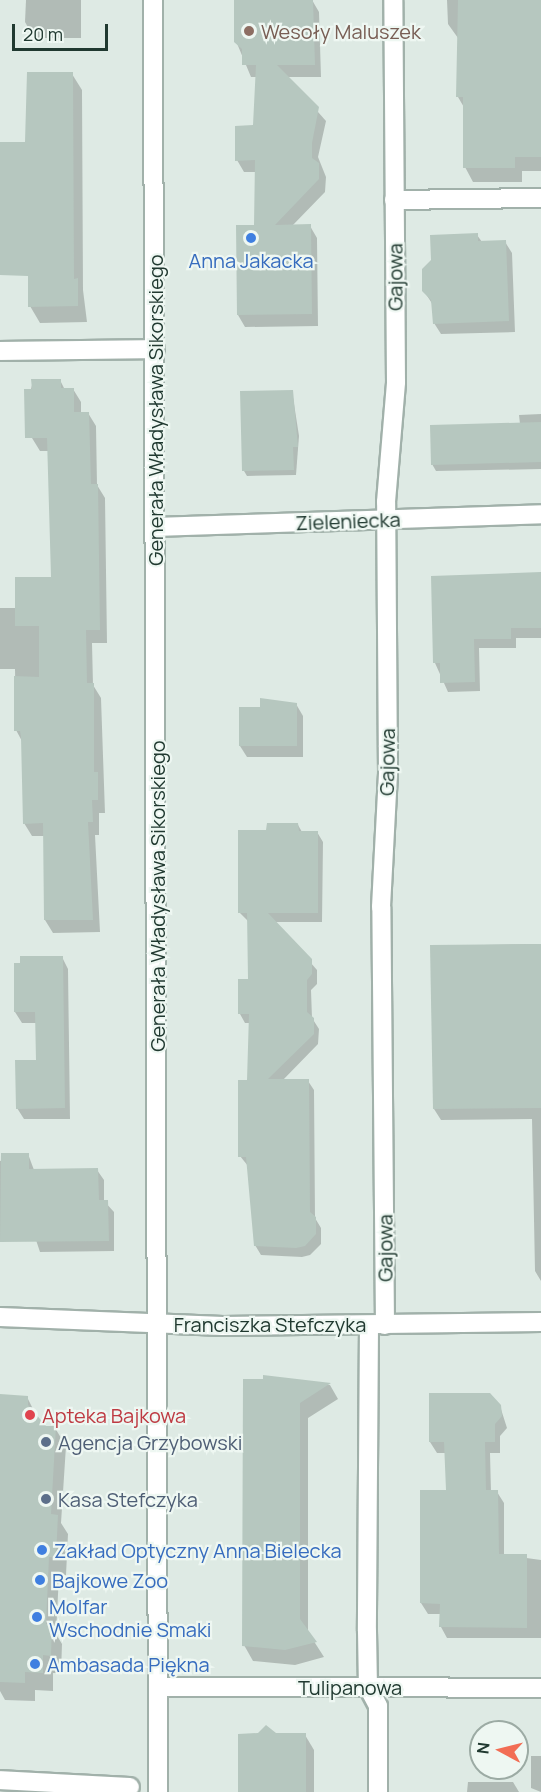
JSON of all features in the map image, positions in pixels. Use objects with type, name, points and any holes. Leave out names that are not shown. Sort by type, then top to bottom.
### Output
[{"type":"street","name":"Generała Władysława Sikorskiego","points":[[153,0],[159,1323],[158,1792]]},
{"type":"street","name":"Gajowa","points":[[378,1792],[378,1706],[368,1687],[377,1325],[381,907],[388,772],[387,519],[396,382],[393,0]]},
{"type":"street","points":[[394,200],[541,198]]},
{"type":"street","points":[[0,351],[155,349]]},
{"type":"street","name":"Zieleniecka","points":[[156,528],[541,514]]},
{"type":"street","name":"Franciszka Stefczyka","points":[[0,1317],[159,1323],[377,1325],[541,1322]]},
{"type":"street","name":"Tulipanowa","points":[[159,1687],[541,1688]]},
{"type":"street","points":[[0,1780],[94,1789],[130,1787]]},
{"type":"building","points":[[234,0],[313,0],[315,65],[277,65],[319,107],[312,143],[312,158],[319,163],[319,179],[275,225],[311,224],[312,314],[237,315],[236,225],[254,225],[255,160],[235,161],[235,126],[253,125],[256,65],[242,65],[242,49],[234,42]]},
{"type":"building","points":[[458,0],[541,0],[541,157],[515,157],[515,168],[463,168],[463,97],[456,97]]},
{"type":"building","points":[[27,72],[73,72],[74,279],[78,278],[78,306],[28,307],[28,276],[0,275],[0,142],[25,142]]},
{"type":"building","points":[[478,233],[478,241],[506,240],[509,321],[433,324],[431,300],[422,291],[422,269],[431,260],[430,235]]},
{"type":"building","points":[[31,379],[61,379],[61,388],[74,388],[74,412],[89,412],[91,484],[98,484],[100,630],[86,630],[87,683],[94,683],[94,772],[98,772],[98,800],[92,800],[93,822],[88,822],[93,920],[44,920],[43,823],[23,824],[21,737],[20,731],[14,731],[14,676],[39,677],[39,626],[15,626],[15,577],[51,577],[47,438],[25,438],[24,389],[32,389]]},
{"type":"building","points":[[293,390],[298,447],[293,447],[294,470],[242,471],[240,391]]},
{"type":"building","points":[[541,422],[541,462],[431,465],[430,425]]},
{"type":"building","points":[[541,572],[541,628],[511,628],[511,639],[474,639],[475,682],[440,683],[440,663],[433,663],[431,576]]},
{"type":"building","points":[[260,698],[297,703],[297,746],[239,746],[239,707],[260,707]]},
{"type":"building","points":[[267,823],[298,823],[299,831],[318,831],[318,913],[268,913],[312,959],[312,974],[307,980],[307,1012],[314,1018],[314,1034],[268,1079],[309,1079],[310,1212],[316,1217],[316,1234],[305,1246],[296,1248],[254,1246],[246,1157],[238,1157],[238,1080],[247,1080],[249,1014],[238,1014],[238,979],[248,979],[247,913],[238,913],[238,830],[266,830]]},
{"type":"building","points":[[541,944],[541,1108],[433,1109],[430,945]]},
{"type":"building","points":[[20,956],[63,956],[65,1108],[16,1109],[15,1060],[36,1060],[35,1012],[14,1012],[14,963],[20,963]]},
{"type":"building","points":[[1,1153],[29,1153],[29,1169],[98,1168],[99,1200],[108,1200],[109,1241],[0,1242]]},
{"type":"building","points":[[263,1375],[331,1383],[300,1403],[300,1619],[317,1642],[285,1650],[242,1646],[243,1379],[263,1379]]},
{"type":"building","points":[[429,1393],[490,1393],[501,1405],[502,1416],[495,1424],[495,1442],[485,1442],[486,1490],[498,1490],[499,1554],[527,1554],[527,1628],[439,1627],[440,1604],[420,1603],[420,1490],[446,1490],[444,1442],[429,1442]]},
{"type":"building","points":[[0,1394],[28,1396],[28,1405],[46,1426],[56,1426],[51,1514],[58,1515],[56,1557],[49,1557],[46,1624],[52,1624],[51,1656],[43,1655],[43,1673],[25,1672],[25,1683],[0,1682]]},
{"type":"building","points":[[266,1725],[276,1733],[306,1733],[306,1792],[238,1792],[238,1734],[258,1733]]},
{"type":"place","name":"Wesoły Maluszek","points":[[249,31]]},
{"type":"place","name":"Anna Jakacka","points":[[251,238]]},
{"type":"place","name":"Apteka Bajkowa","points":[[30,1415]]},
{"type":"place","name":"Agencja Grzybowski","points":[[46,1442]]},
{"type":"place","name":"Kasa Stefczyka","points":[[46,1499]]},
{"type":"place","name":"Zakład Optyczny Anna Bielecka","points":[[42,1550]]},
{"type":"place","name":"Bajkowe Zoo","points":[[40,1580]]},
{"type":"place","name":"Molfar Wschodnie Smaki","points":[[37,1617]]},
{"type":"place","name":"Ambasada Piękna","points":[[35,1664]]}]
